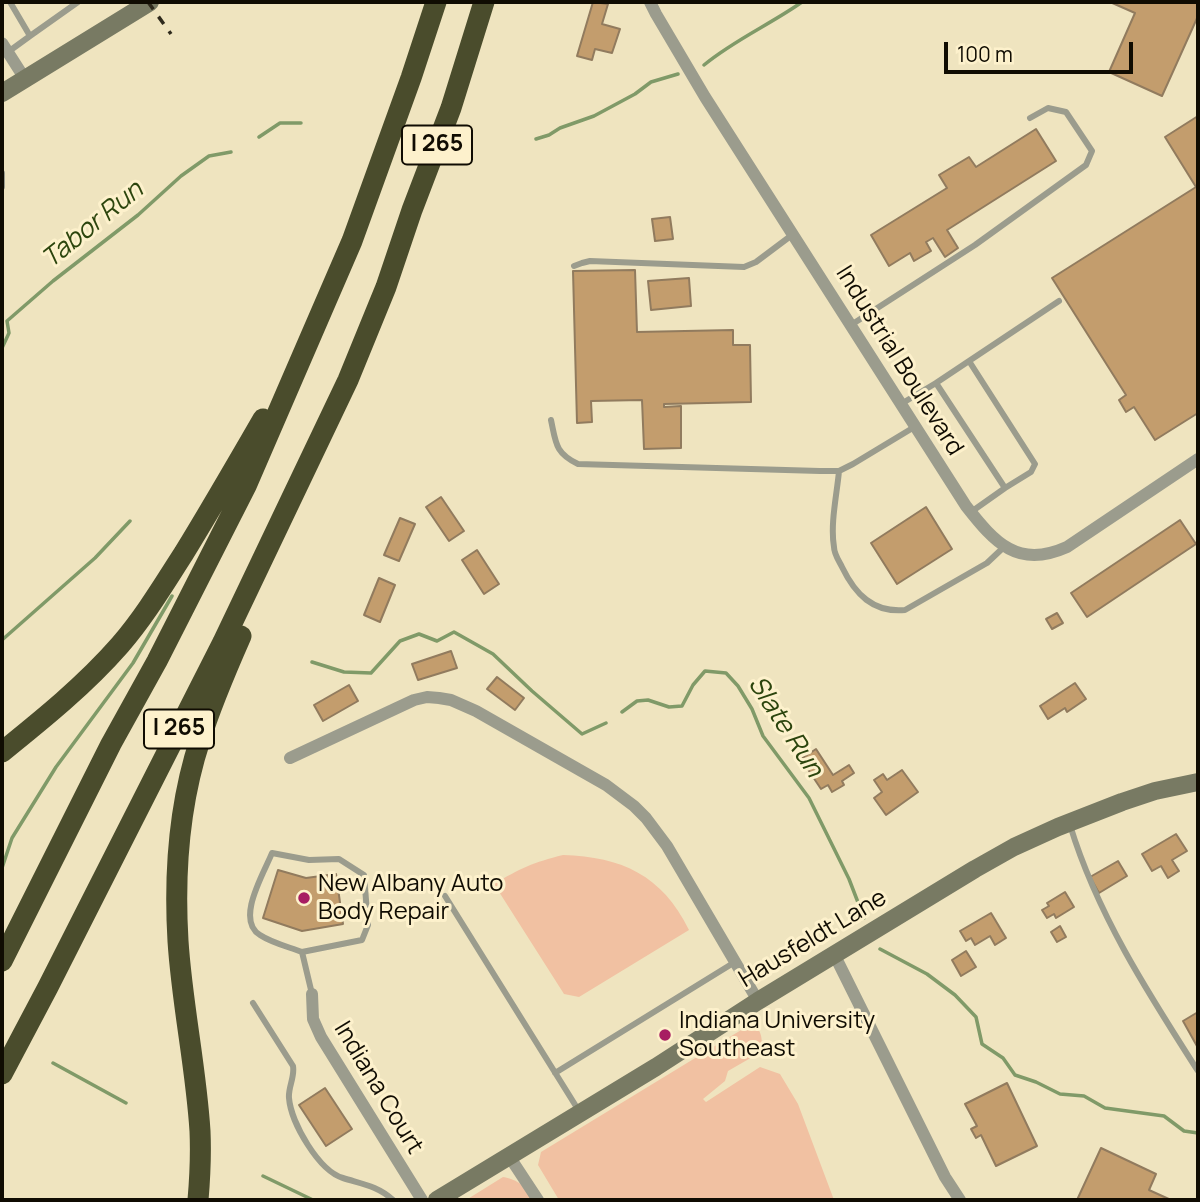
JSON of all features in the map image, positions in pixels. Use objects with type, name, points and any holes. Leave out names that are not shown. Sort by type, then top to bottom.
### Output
[{"type":"highway","name":"I 265","points":[[2,961],[111,744],[157,661],[246,486],[352,241],[436,2]]},
{"type":"highway","name":"I 265","points":[[2,1074],[223,642],[348,380],[386,287],[451,108],[484,2]]},
{"type":"highway","points":[[2,752],[96,671],[143,617],[216,500],[315,330]]},
{"type":"highway","points":[[198,1200],[200,1133],[186,1021],[177,916],[182,822],[189,782],[204,729],[308,466]]},
{"type":"street","points":[[2,93],[150,2]]},
{"type":"street","name":"Industrial Boulevard","points":[[650,2],[705,97],[971,512],[1005,547]]},
{"type":"street","points":[[5,47],[25,79]]},
{"type":"street","points":[[1005,547],[1039,556],[1067,547],[1198,459]]},
{"type":"street","points":[[290,758],[414,700],[427,697],[452,700],[476,711],[606,785],[646,818],[667,846],[758,1001]]},
{"type":"street","name":"Hausfeldt Lane","points":[[437,1200],[758,1001],[1014,847],[1122,802],[1198,782]]},
{"type":"street","points":[[835,956],[945,1177],[960,1200]]},
{"type":"street","name":"Indiana Court","points":[[312,994],[313,1019],[321,1037],[422,1200]]},
{"type":"street","points":[[509,1156],[538,1200]]},
{"type":"lane","points":[[10,2],[30,36]]},
{"type":"lane","points":[[5,47],[30,36],[78,2]]},
{"type":"lane","points":[[851,326],[975,244],[1086,165],[1092,151],[1066,112],[1048,108],[1030,118]]},
{"type":"lane","points":[[2,173],[2,187]]},
{"type":"lane","points":[[574,266],[590,261],[744,267],[757,262],[793,234]]},
{"type":"lane","points":[[901,404],[1059,302]]},
{"type":"lane","points":[[969,361],[1035,464],[1031,472],[971,512]]},
{"type":"lane","points":[[936,383],[1005,488]]},
{"type":"lane","points":[[551,420],[557,448],[578,464],[839,471],[916,426]]},
{"type":"lane","points":[[839,471],[834,550],[853,588],[866,600],[881,608],[905,610],[987,562],[1005,547]]},
{"type":"lane","points":[[1069,823],[1087,874],[1118,939],[1198,1071]]},
{"type":"lane","points":[[272,853],[309,860],[339,859],[363,875],[368,925],[362,940],[302,952],[258,934],[249,920],[250,905],[272,853]]},
{"type":"lane","points":[[445,896],[580,1112]]},
{"type":"lane","points":[[302,952],[312,994]]},
{"type":"lane","points":[[555,1073],[735,962]]},
{"type":"lane","points":[[253,1003],[293,1066],[294,1073],[289,1088],[291,1107],[302,1133],[319,1160],[341,1178],[376,1187],[393,1200]]},
{"type":"shaded area","points":[[563,855],[604,860],[638,873],[666,895],[689,930],[579,997],[564,994],[494,884],[527,866]]},
{"type":"shaded area","points":[[751,1024],[761,1035],[761,1052],[728,1071],[725,1081],[703,1099],[706,1102],[760,1067],[780,1074],[798,1104],[834,1200],[559,1200],[538,1165],[541,1152]]},
{"type":"shaded area","points":[[503,1177],[521,1184],[533,1200],[466,1200]]},
{"type":"building","points":[[593,2],[608,4],[602,24],[620,29],[612,53],[595,49],[592,60],[577,56]]},
{"type":"building","points":[[1110,2],[1198,2],[1198,16],[1162,96],[1109,72],[1135,13]]},
{"type":"building","points":[[1198,116],[1198,413],[1155,440],[1134,407],[1126,412],[1119,400],[1126,395],[1052,278],[1196,187],[1165,137]]},
{"type":"building","points":[[1036,129],[1056,161],[947,230],[958,248],[945,257],[933,238],[926,242],[931,251],[914,261],[910,253],[889,266],[871,235],[947,188],[939,175],[969,157],[976,167]]},
{"type":"building","points":[[670,217],[673,239],[655,241],[652,219]]},
{"type":"building","points":[[635,270],[637,332],[733,330],[733,345],[750,345],[751,402],[664,404],[664,407],[681,406],[681,448],[644,449],[642,400],[591,401],[592,422],[577,423],[573,271]]},
{"type":"building","points":[[689,278],[691,306],[651,310],[648,281]]},
{"type":"building","points":[[441,497],[464,531],[449,541],[426,507]]},
{"type":"building","points":[[926,507],[952,549],[897,584],[871,543]]},
{"type":"building","points":[[400,518],[415,524],[399,561],[384,555]]},
{"type":"building","points":[[1180,520],[1196,544],[1087,617],[1071,593]]},
{"type":"building","points":[[477,550],[499,584],[484,594],[462,560]]},
{"type":"building","points":[[379,578],[395,585],[380,622],[364,615]]},
{"type":"building","points":[[1057,613],[1063,623],[1052,629],[1046,619]]},
{"type":"building","points":[[451,651],[457,668],[418,680],[412,664]]},
{"type":"building","points":[[497,677],[524,698],[515,710],[487,689]]},
{"type":"building","points":[[1075,683],[1086,699],[1067,712],[1065,708],[1048,719],[1040,706]]},
{"type":"building","points":[[349,685],[358,701],[323,721],[314,705]]},
{"type":"building","points":[[816,749],[833,775],[849,765],[854,773],[842,781],[844,785],[832,792],[828,785],[821,789],[801,759]]},
{"type":"building","points":[[902,770],[918,792],[886,815],[874,798],[882,792],[874,780],[883,774],[887,780]]},
{"type":"building","points":[[1176,834],[1187,851],[1172,860],[1179,871],[1168,878],[1161,866],[1152,871],[1142,854]]},
{"type":"building","points":[[1118,861],[1127,876],[1099,893],[1090,877]]},
{"type":"building","name":"New Albany Auto Body Repair","points":[[278,870],[306,878],[336,874],[343,924],[302,931],[263,918]]},
{"type":"building","points":[[1065,892],[1074,907],[1056,918],[1054,914],[1047,918],[1042,910],[1049,906],[1047,903]]},
{"type":"building","points":[[991,913],[1006,938],[995,945],[990,936],[975,945],[971,938],[966,941],[960,931]]},
{"type":"building","points":[[1060,926],[1066,937],[1057,942],[1051,932]]},
{"type":"building","points":[[966,951],[976,967],[961,976],[952,960]]},
{"type":"building","points":[[1198,1012],[1198,1048],[1183,1021]]},
{"type":"building","points":[[1007,1083],[1037,1146],[996,1166],[981,1135],[976,1138],[971,1129],[977,1126],[965,1104]]},
{"type":"building","points":[[325,1088],[352,1129],[326,1146],[299,1105]]},
{"type":"building","points":[[1101,1148],[1156,1174],[1149,1190],[1171,1200],[1077,1200]]},
{"type":"waterway","name":"Tabor Run","points":[[704,65],[802,2]]},
{"type":"waterway","name":"Tabor Run","points":[[536,139],[594,116],[635,94],[651,82],[678,74]]},
{"type":"waterway","name":"Tabor Run","points":[[259,137],[280,123],[301,123]]},
{"type":"waterway","name":"Tabor Run","points":[[2,348],[9,333],[7,321],[53,281],[138,215],[181,176],[209,156],[231,152]]},
{"type":"waterway","points":[[2,640],[95,558],[130,521]]},
{"type":"waterway","points":[[2,868],[12,838],[56,767],[133,663],[172,596]]},
{"type":"waterway","name":"Slate Run","points":[[312,662],[344,672],[371,673],[400,641],[419,634],[437,641],[454,632],[493,654],[582,734],[606,723]]},
{"type":"waterway","name":"Slate Run","points":[[622,712],[637,701],[648,700],[669,707],[682,706],[693,685],[705,671],[726,673],[738,686],[752,709],[763,736],[809,798],[849,879],[864,918]]},
{"type":"waterway","name":"Slate Run","points":[[880,949],[927,974],[955,995],[976,1017],[982,1044],[1003,1058],[1015,1075],[1060,1094],[1084,1096],[1105,1108],[1164,1116],[1184,1131],[1198,1133]]},
{"type":"waterway","points":[[53,1063],[126,1103]]},
{"type":"waterway","points":[[263,1176],[313,1200]]},
{"type":"railway","points":[[148,2],[171,34]]},
{"type":"place","name":"New Albany Auto Body Repair","points":[[304,898]]},
{"type":"place","name":"Indiana University Southeast","points":[[665,1035]]}]
